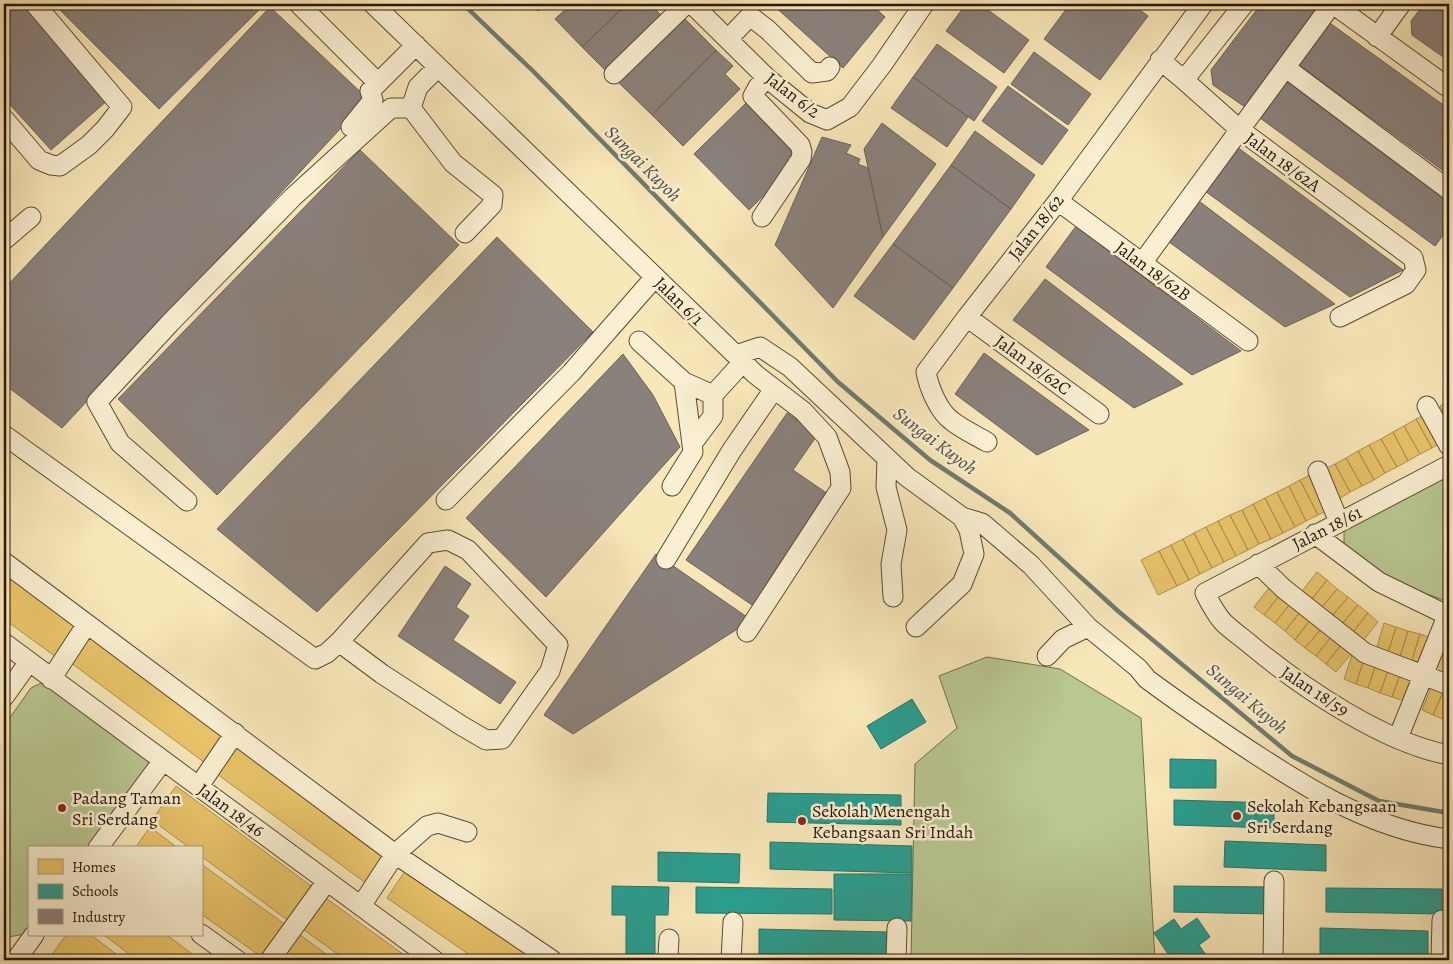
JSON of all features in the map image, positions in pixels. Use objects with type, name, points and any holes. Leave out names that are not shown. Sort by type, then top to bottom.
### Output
[{"type":"street","points":[[4,119],[39,160],[51,166],[60,166],[89,145],[122,107],[35,4]]},
{"type":"street","points":[[299,4],[377,82]]},
{"type":"street","name":"Jalan 6/1","points":[[373,4],[739,359],[803,411],[827,437],[840,472],[841,488],[748,632]]},
{"type":"street","points":[[614,74],[686,4]]},
{"type":"street","name":"Jalan 6/2","points":[[692,4],[729,38],[767,78],[810,113],[827,120],[850,107],[924,4]]},
{"type":"street","name":"Jalan 18/62","points":[[987,442],[950,420],[934,398],[928,384],[926,372],[1058,200],[1203,4]]},
{"type":"street","points":[[1184,80],[1244,4]]},
{"type":"street","points":[[1142,262],[1333,4],[1449,88]]},
{"type":"street","points":[[1377,37],[1401,4]]},
{"type":"street","points":[[729,38],[750,16],[768,30],[812,73],[826,71],[830,67]]},
{"type":"street","points":[[350,127],[373,100],[370,91],[377,82],[416,45]]},
{"type":"street","name":"Jalan 18/62A","points":[[1160,60],[1239,130],[1413,258],[1416,270],[1406,284],[1340,317]]},
{"type":"street","points":[[411,108],[418,87],[438,67]]},
{"type":"street","points":[[1286,68],[1449,190]]},
{"type":"street","points":[[762,217],[801,159],[802,152],[800,145],[753,96],[758,87],[767,78]]},
{"type":"street","points":[[187,501],[120,443],[97,402],[170,323],[292,197],[392,108],[411,108]]},
{"type":"street","points":[[411,108],[453,163],[493,195],[492,205],[465,233]]},
{"type":"street","name":"Jalan 18/62B","points":[[1058,200],[1248,341]]},
{"type":"street","points":[[4,240],[31,217]]},
{"type":"street","points":[[446,500],[571,373],[655,277]]},
{"type":"street","name":"Jalan 18/62C","points":[[967,317],[1100,414]]},
{"type":"street","points":[[639,341],[684,382],[713,395]]},
{"type":"street","points":[[692,444],[713,416],[713,395],[739,359],[760,348],[790,367],[907,478],[962,517],[982,523],[1030,565],[1088,627],[1170,696],[1319,795],[1393,827],[1449,839]]},
{"type":"street","points":[[672,486],[694,452],[684,382]]},
{"type":"street","points":[[666,559],[732,450],[774,389]]},
{"type":"street","points":[[1427,406],[1449,446]]},
{"type":"street","points":[[4,435],[315,659],[327,653],[339,642],[428,543],[448,540],[468,550],[558,645],[550,671],[502,739],[486,740],[382,674],[339,642]]},
{"type":"street","points":[[887,458],[886,487],[897,530],[891,564],[893,597]]},
{"type":"street","name":"Jalan 18/61","points":[[1205,593],[1449,465]]},
{"type":"street","points":[[1318,471],[1339,522]]},
{"type":"street","points":[[916,627],[962,584],[974,554],[969,530],[962,517]]},
{"type":"street","points":[[1315,534],[1379,582],[1448,616],[1398,738]]},
{"type":"street","points":[[4,562],[395,854],[552,960]]},
{"type":"street","points":[[1258,564],[1284,589],[1364,653],[1449,685]]},
{"type":"street","name":"Jalan 18/59","points":[[1205,593],[1212,608],[1223,622],[1278,667],[1332,703],[1398,738],[1430,751],[1449,755]]},
{"type":"street","points":[[51,679],[87,624]]},
{"type":"street","points":[[1047,656],[1063,639],[1088,627]]},
{"type":"street","name":"Jalan 18/46","points":[[4,643],[162,762],[198,786],[434,960]]},
{"type":"street","points":[[4,697],[29,662]]},
{"type":"street","points":[[198,786],[235,733]]},
{"type":"street","points":[[99,846],[162,762]]},
{"type":"street","points":[[361,906],[395,854],[427,826],[438,823],[467,832]]},
{"type":"street","points":[[270,960],[326,881]]},
{"type":"street","points":[[1273,960],[1274,881]]},
{"type":"street","points":[[1441,960],[1442,920]]},
{"type":"street","points":[[731,960],[733,922]]},
{"type":"street","points":[[896,960],[897,928]]},
{"type":"street","points":[[202,935],[236,960]]},
{"type":"street","points":[[16,960],[33,936]]},
{"type":"street","points":[[669,939],[668,955],[671,960]]},
{"type":"street","points":[[4,956],[9,960]]},
{"type":"green space","points":[[1449,476],[1449,602],[1402,585],[1344,547],[1344,529]]},
{"type":"green space","points":[[987,657],[1060,669],[1141,718],[1155,960],[911,960],[915,764],[957,728],[939,676]]},
{"type":"green space","name":"Padang Taman Sri Serdang","points":[[45,681],[146,754],[150,768],[93,846],[28,846],[28,933],[9,937],[4,933],[4,726],[31,688]]},
{"type":"building: Homes","points":[[1449,401],[1449,424],[1440,406]]},
{"type":"building: Homes","points":[[1428,413],[1443,441],[1432,448],[1416,419]]},
{"type":"building: Homes","points":[[1416,419],[1432,448],[1420,454],[1404,426]]},
{"type":"building: Homes","points":[[1404,426],[1420,454],[1408,461],[1393,432]]},
{"type":"building: Homes","points":[[1393,432],[1408,461],[1397,467],[1381,439]]},
{"type":"building: Homes","points":[[1381,439],[1397,467],[1385,473],[1369,445]]},
{"type":"building: Homes","points":[[1369,445],[1385,473],[1374,480],[1358,451]]},
{"type":"building: Homes","points":[[1358,451],[1374,480],[1362,486],[1346,458]]},
{"type":"building: Homes","points":[[1346,458],[1362,486],[1350,492],[1335,464]]},
{"type":"building: Homes","points":[[1335,464],[1350,492],[1339,499],[1323,470]]},
{"type":"building: Homes","points":[[1312,474],[1330,509],[1318,515],[1300,480]]},
{"type":"building: Homes","points":[[1300,480],[1318,515],[1306,521],[1289,486]]},
{"type":"building: Homes","points":[[1289,486],[1306,521],[1295,527],[1277,492]]},
{"type":"building: Homes","points":[[1277,492],[1295,527],[1283,533],[1265,498]]},
{"type":"building: Homes","points":[[1265,498],[1283,533],[1271,539],[1253,504]]},
{"type":"building: Homes","points":[[1253,504],[1271,539],[1259,544],[1242,510]]},
{"type":"building: Homes","points":[[1242,510],[1259,544],[1248,550],[1230,515]]},
{"type":"building: Homes","points":[[1230,515],[1248,550],[1236,556],[1218,521]]},
{"type":"building: Homes","points":[[1218,521],[1236,556],[1224,562],[1206,527]]},
{"type":"building: Homes","points":[[1206,527],[1224,562],[1212,568],[1194,533]]},
{"type":"building: Homes","points":[[1194,533],[1212,568],[1200,574],[1183,539]]},
{"type":"building: Homes","points":[[1183,539],[1200,574],[1189,580],[1171,545]]},
{"type":"building: Homes","points":[[1171,545],[1189,580],[1177,586],[1159,551]]},
{"type":"building: Homes","points":[[1159,551],[1177,586],[1158,595],[1141,560]]},
{"type":"building: Homes","points":[[4,565],[82,622],[56,657],[4,619]]},
{"type":"building: Homes","points":[[1317,572],[1327,580],[1312,599],[1302,591]]},
{"type":"building: Homes","points":[[1327,580],[1337,589],[1322,607],[1312,599]]},
{"type":"building: Homes","points":[[1269,588],[1279,596],[1264,615],[1254,607]]},
{"type":"building: Homes","points":[[1337,589],[1348,597],[1332,616],[1322,607]]},
{"type":"building: Homes","points":[[1279,596],[1290,604],[1275,623],[1264,615]]},
{"type":"building: Homes","points":[[1348,597],[1358,605],[1342,624],[1332,616]]},
{"type":"building: Homes","points":[[1290,604],[1300,612],[1285,631],[1275,623]]},
{"type":"building: Homes","points":[[1358,605],[1368,613],[1353,632],[1342,624]]},
{"type":"building: Homes","points":[[1300,612],[1310,620],[1295,640],[1285,631]]},
{"type":"building: Homes","points":[[1368,613],[1378,622],[1363,641],[1353,632]]},
{"type":"building: Homes","points":[[1310,620],[1321,629],[1305,648],[1295,640]]},
{"type":"building: Homes","points":[[1384,623],[1396,627],[1388,653],[1376,650]]},
{"type":"building: Homes","points":[[1396,627],[1408,631],[1400,657],[1388,653]]},
{"type":"building: Homes","points":[[1321,629],[1331,637],[1316,656],[1305,648]]},
{"type":"building: Homes","points":[[93,630],[232,734],[209,766],[70,662]]},
{"type":"building: Homes","points":[[1408,631],[1420,634],[1412,660],[1400,657]]},
{"type":"building: Homes","points":[[1420,634],[1432,638],[1424,664],[1412,660]]},
{"type":"building: Homes","points":[[1331,637],[1341,645],[1326,664],[1316,656]]},
{"type":"building: Homes","points":[[1447,643],[1449,644],[1449,670],[1446,677],[1434,672]]},
{"type":"building: Homes","points":[[1341,645],[1352,653],[1336,672],[1326,664]]},
{"type":"building: Homes","points":[[1352,655],[1364,659],[1356,684],[1344,679]]},
{"type":"building: Homes","points":[[1364,659],[1376,664],[1368,688],[1356,684]]},
{"type":"building: Homes","points":[[1376,664],[1389,668],[1380,693],[1368,688]]},
{"type":"building: Homes","points":[[1389,668],[1401,672],[1392,697],[1380,693]]},
{"type":"building: Homes","points":[[1401,672],[1413,677],[1404,701],[1392,697]]},
{"type":"building: Homes","points":[[1432,685],[1444,690],[1433,715],[1422,710]]},
{"type":"building: Homes","points":[[1444,690],[1449,692],[1449,710],[1445,720],[1433,715]]},
{"type":"building: Homes","points":[[243,739],[400,854],[374,889],[217,774]]},
{"type":"building: Homes","points":[[176,786],[314,888],[290,922],[202,857],[202,846],[187,846],[152,820]]},
{"type":"building: Homes","points":[[150,827],[175,846],[136,846]]},
{"type":"building: Homes","points":[[202,865],[286,925],[263,958],[202,915]]},
{"type":"building: Homes","points":[[409,865],[547,960],[477,960],[387,898]]},
{"type":"building: Homes","points":[[323,896],[411,960],[346,960],[300,927]]},
{"type":"building: Homes","points":[[295,931],[334,960],[274,960]]},
{"type":"building: Homes","points":[[65,936],[92,936],[124,960],[54,960],[50,957]]},
{"type":"building: Homes","points":[[105,936],[168,936],[200,960],[137,960]]},
{"type":"building: Schools","points":[[912,699],[926,722],[881,749],[867,726]]},
{"type":"building: Schools","points":[[1170,759],[1216,760],[1216,788],[1170,788]]},
{"type":"building: Schools","points":[[768,793],[901,795],[901,825],[767,822]]},
{"type":"building: Schools","points":[[1174,800],[1274,803],[1274,828],[1174,825]]},
{"type":"building: Schools","points":[[1225,841],[1326,845],[1326,871],[1224,867]]},
{"type":"building: Schools","points":[[770,842],[912,846],[912,873],[770,869]]},
{"type":"building: Schools","points":[[658,852],[740,854],[739,883],[658,881]]},
{"type":"building: Schools","points":[[834,874],[912,874],[911,921],[834,920]]},
{"type":"building: Schools","points":[[612,886],[669,887],[668,915],[655,915],[655,960],[626,960],[626,915],[612,915]]},
{"type":"building: Schools","points":[[1174,886],[1271,887],[1271,914],[1174,912]]},
{"type":"building: Schools","points":[[696,887],[832,889],[832,914],[696,913]]},
{"type":"building: Schools","points":[[1326,888],[1442,889],[1442,914],[1326,912]]},
{"type":"building: Schools","points":[[1197,918],[1210,937],[1199,945],[1208,958],[1205,960],[1172,960],[1154,933],[1174,919],[1181,929]]},
{"type":"building: Schools","points":[[1320,928],[1428,931],[1428,957],[1320,955]]},
{"type":"building: Schools","points":[[759,929],[887,932],[886,957],[759,954]]},
{"type":"building: Industry","points":[[4,4],[24,4],[109,99],[51,150],[4,98]]},
{"type":"building: Industry","points":[[54,4],[265,4],[159,109]]},
{"type":"building: Industry","points":[[531,4],[546,4],[538,11]]},
{"type":"building: Industry","points":[[571,4],[627,4],[582,47],[555,19]]},
{"type":"building: Industry","points":[[627,4],[650,4],[664,18],[608,73],[582,47]]},
{"type":"building: Industry","points":[[772,4],[871,4],[885,17],[843,68]]},
{"type":"building: Industry","points":[[966,4],[980,4],[1029,40],[1004,73],[946,31]]},
{"type":"building: Industry","points":[[1070,4],[1132,4],[1148,16],[1100,80],[1044,39]]},
{"type":"building: Industry","points":[[1261,4],[1307,4],[1319,13],[1248,109],[1213,85],[1211,70]]},
{"type":"building: Industry","points":[[1424,4],[1449,4],[1449,61],[1412,35],[1411,21]]},
{"type":"building: Industry","points":[[270,7],[368,99],[62,428],[4,384],[4,289]]},
{"type":"building: Industry","points":[[682,16],[716,50],[652,115],[617,81]]},
{"type":"building: Industry","points":[[1327,21],[1449,109],[1449,175],[1296,63]]},
{"type":"building: Industry","points":[[937,44],[997,87],[974,121],[913,77]]},
{"type":"building: Industry","points":[[716,50],[733,66],[725,74],[740,89],[683,146],[652,115]]},
{"type":"building: Industry","points":[[1034,52],[1091,94],[1068,125],[1011,84]]},
{"type":"building: Industry","points":[[1286,73],[1449,192],[1449,227],[1435,246],[1256,115]]},
{"type":"building: Industry","points":[[913,77],[968,117],[947,147],[891,108]]},
{"type":"building: Industry","points":[[1008,86],[1068,130],[1042,165],[982,121]]},
{"type":"building: Industry","points":[[748,101],[796,150],[787,159],[794,166],[749,210],[694,154]]},
{"type":"building: Industry","points":[[882,123],[936,164],[883,237],[864,149]]},
{"type":"building: Industry","points":[[975,131],[1035,175],[1011,209],[951,165]]},
{"type":"building: Industry","points":[[822,137],[851,145],[846,153],[860,159],[858,164],[868,168],[883,237],[833,308],[775,245]]},
{"type":"building: Industry","points":[[1237,147],[1403,270],[1350,297],[1205,191]]},
{"type":"building: Industry","points":[[360,150],[459,245],[217,495],[118,399]]},
{"type":"building: Industry","points":[[951,165],[1011,209],[953,288],[893,244]]},
{"type":"building: Industry","points":[[1195,198],[1335,304],[1285,327],[1165,239]]},
{"type":"building: Industry","points":[[1076,226],[1241,351],[1192,375],[1046,267]]},
{"type":"building: Industry","points":[[497,237],[593,332],[317,612],[217,529]]},
{"type":"building: Industry","points":[[893,244],[953,288],[914,340],[854,296]]},
{"type":"building: Industry","points":[[1045,279],[1183,384],[1134,408],[1013,320]]},
{"type":"building: Industry","points":[[984,353],[1089,430],[1037,455],[955,394]]},
{"type":"building: Industry","points":[[623,354],[653,395],[680,447],[546,597],[466,518]]},
{"type":"building: Industry","points":[[787,413],[818,434],[793,470],[831,496],[755,607],[686,560]]},
{"type":"building: Industry","points":[[656,554],[747,617],[739,628],[573,734],[544,715]]},
{"type":"building: Industry","points":[[445,566],[471,584],[456,607],[469,616],[453,640],[516,682],[500,704],[398,636]]},
{"type":"waterway","name":"Sungai Kuyoh","points":[[463,4],[534,72],[838,382],[930,460],[1010,513],[1118,611],[1292,756],[1379,801],[1449,813]]},
{"type":"place","name":"Padang Taman Sri Serdang","points":[[62,808]]},
{"type":"place","name":"Sekolah Kebangsaan Sri Serdang","points":[[1237,816]]},
{"type":"place","name":"Sekolah Menengah Kebangsaan Sri Indah","points":[[802,821]]}]
